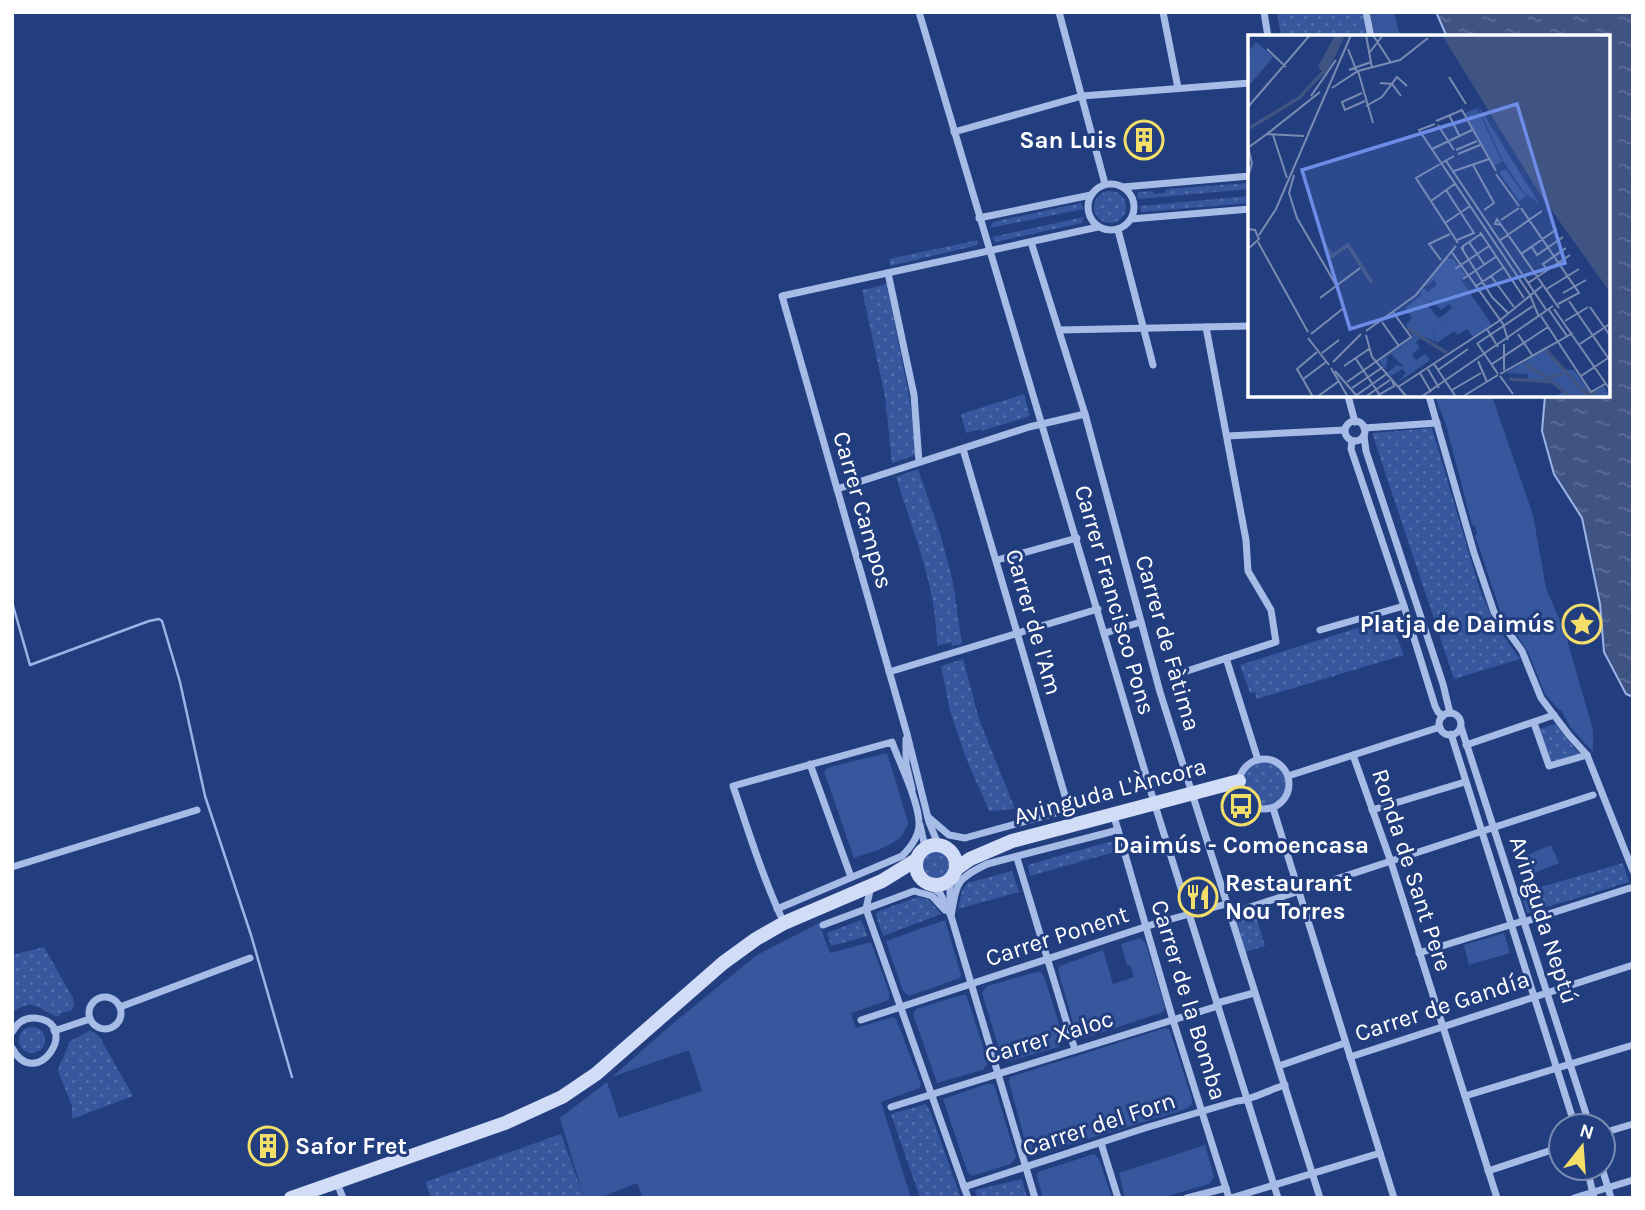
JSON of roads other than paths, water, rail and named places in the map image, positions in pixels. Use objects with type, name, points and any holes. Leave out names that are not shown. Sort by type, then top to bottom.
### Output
[{"type":"street","name":"Carrer Francisco Pons","points":[[919,12],[1154,802],[1278,1198]]},
{"type":"street","points":[[1059,12],[1105,184]]},
{"type":"street","points":[[1163,12],[1178,88]]},
{"type":"street","points":[[1264,12],[1268,35]]},
{"type":"street","points":[[1366,12],[1371,35]]},
{"type":"street","points":[[954,132],[1082,96],[1248,83]]},
{"type":"street","points":[[979,218],[1091,195],[1105,184],[1123,187],[1248,176]]},
{"type":"street","points":[[1123,187],[1134,203],[1131,219]]},
{"type":"street","points":[[1091,195],[1087,210],[1098,227]]},
{"type":"street","points":[[919,462],[914,395],[888,273],[1098,227],[1118,230],[1131,219],[1248,209]]},
{"type":"street","points":[[1118,230],[1153,365]]},
{"type":"street","name":"Carrer de Fàtima","points":[[1031,242],[1085,414],[1141,622],[1229,914],[1321,1198]]},
{"type":"street","name":"Carrer Campos","points":[[888,273],[782,296],[907,734]]},
{"type":"street","points":[[1060,330],[1248,326]]},
{"type":"street","points":[[1187,671],[1276,642],[1271,610],[1248,571],[1246,540],[1206,327]]},
{"type":"street","points":[[1288,776],[1440,727],[1447,714],[1444,684],[1366,451],[1364,432],[1355,422],[1348,397]]},
{"type":"street","points":[[1429,397],[1474,553],[1494,611],[1522,651],[1541,698],[1587,754],[1633,872]]},
{"type":"street","points":[[836,489],[1043,423],[1085,414]]},
{"type":"street","points":[[1345,430],[1355,422]]},
{"type":"street","points":[[1364,432],[1437,423]]},
{"type":"street","points":[[1227,436],[1345,430]]},
{"type":"street","points":[[1345,430],[1352,441],[1360,440],[1364,432]]},
{"type":"street","points":[[1352,441],[1350,449],[1435,706],[1438,712],[1459,717],[1461,727],[1457,732],[1444,733],[1440,727]]},
{"type":"street","name":"Carrer de l'Am","points":[[928,817],[949,835],[965,838],[1063,811],[1068,806],[963,449]]},
{"type":"street","points":[[997,560],[1077,538]]},
{"type":"street","points":[[1320,630],[1404,606]]},
{"type":"street","points":[[889,672],[1098,609]]},
{"type":"street","points":[[1105,633],[1141,622]]},
{"type":"street","points":[[1226,658],[1258,760]]},
{"type":"street","points":[[1466,745],[1554,715]]},
{"type":"street","points":[[1532,723],[1549,766],[1587,754]]},
{"type":"street","name":"Avinguda Neptú","points":[[1461,727],[1585,1112]]},
{"type":"street","points":[[907,734],[905,746],[920,824],[938,847],[957,862],[953,874],[951,916]]},
{"type":"street","points":[[907,734],[938,847]]},
{"type":"street","name":"Avinguda Neptú","points":[[1451,734],[1571,1112]]},
{"type":"street","points":[[784,923],[733,786],[892,742],[912,792]]},
{"type":"street","name":"Ronda de Sant Pere","points":[[1353,755],[1391,862],[1497,1198]]},
{"type":"street","points":[[1265,759],[1279,764],[1288,776],[1285,798],[1273,808],[1264,809],[1248,804],[1243,797],[1239,781],[1245,768],[1258,760],[1265,759]]},
{"type":"street","points":[[810,764],[851,877]]},
{"type":"street","name":"Avinguda L'Àncora","points":[[938,847],[993,847],[1239,781]]},
{"type":"street","points":[[1372,810],[1465,782]]},
{"type":"street","points":[[1229,914],[1593,796]]},
{"type":"street","points":[[1273,808],[1394,1198]]},
{"type":"street","points":[[12,867],[197,810]]},
{"type":"street","name":"Carrer de la Bomba","points":[[1113,813],[1173,1020],[1230,1198]]},
{"type":"street","points":[[777,909],[902,856],[912,845],[920,824]]},
{"type":"street","points":[[951,916],[955,892],[961,879],[987,864],[1118,830]]},
{"type":"street","points":[[938,847],[919,853],[916,860],[917,873],[940,893],[951,916],[1035,1198]]},
{"type":"street","name":"Avinguda L'Àncora","points":[[953,874],[993,847]]},
{"type":"street","points":[[1017,858],[1075,1050]]},
{"type":"street","points":[[291,1198],[517,1118],[562,1097],[596,1074],[723,963],[784,923],[876,883],[916,860]]},
{"type":"street","points":[[876,883],[924,881],[940,885],[953,874]]},
{"type":"street","points":[[876,883],[866,909],[968,1198]]},
{"type":"street","points":[[1419,953],[1630,888]]},
{"type":"street","points":[[823,925],[914,891],[932,896],[951,916]]},
{"type":"street","name":"Carrer Ponent","points":[[861,1020],[1226,904]]},
{"type":"street","points":[[120,1007],[250,958]]},
{"type":"street","name":"Carrer de Gandía","points":[[1350,1057],[1633,965]]},
{"type":"street","name":"Carrer Xaloc","points":[[891,1107],[1254,993]]},
{"type":"street","points":[[100,997],[114,999],[120,1007],[118,1021],[110,1027],[99,1027],[90,1018],[91,1004],[100,997]]},
{"type":"street","points":[[12,1032],[16,1025],[29,1018],[44,1020],[54,1031],[56,1038],[53,1051],[41,1061],[28,1062],[21,1059],[12,1048]]},
{"type":"street","points":[[54,1031],[90,1018]]},
{"type":"street","points":[[1279,1066],[1345,1043]]},
{"type":"street","points":[[1465,1096],[1633,1045]]},
{"type":"street","name":"Carrer del Forn","points":[[964,1187],[1237,1101],[1246,1101],[1255,1095],[1285,1085]]},
{"type":"street","points":[[1101,1143],[1118,1198]]},
{"type":"street","points":[[1488,1171],[1547,1152]]},
{"type":"street","points":[[1230,1198],[1380,1153]]},
{"type":"street","points":[[1574,1198],[1594,1195],[1607,1187],[1633,1180]]},
{"type":"street","points":[[1606,1182],[1611,1198]]},
{"type":"street","points":[[337,1183],[343,1198]]},
{"type":"street","points":[[1187,1198],[1226,1188]]},
{"type":"water","points":[[1436,12],[1633,12],[1633,697],[1626,694],[1604,652],[1600,604],[1582,518],[1554,474],[1542,431],[1545,397],[1610,397],[1610,35],[1446,35]]},
{"type":"waterway","points":[[12,602],[30,665],[149,621],[162,621],[180,682],[205,796],[251,935],[292,1077]]},
{"type":"place","name":"San Luis","points":[[1144,140]]},
{"type":"place","name":"Platja de Daimús","points":[[1582,624]]},
{"type":"place","name":"Daimús - Comoencasa","points":[[1241,806]]},
{"type":"place","name":"Restaurant Nou Torres","points":[[1198,897]]},
{"type":"place","name":"Safor Fret","points":[[268,1146]]}]
